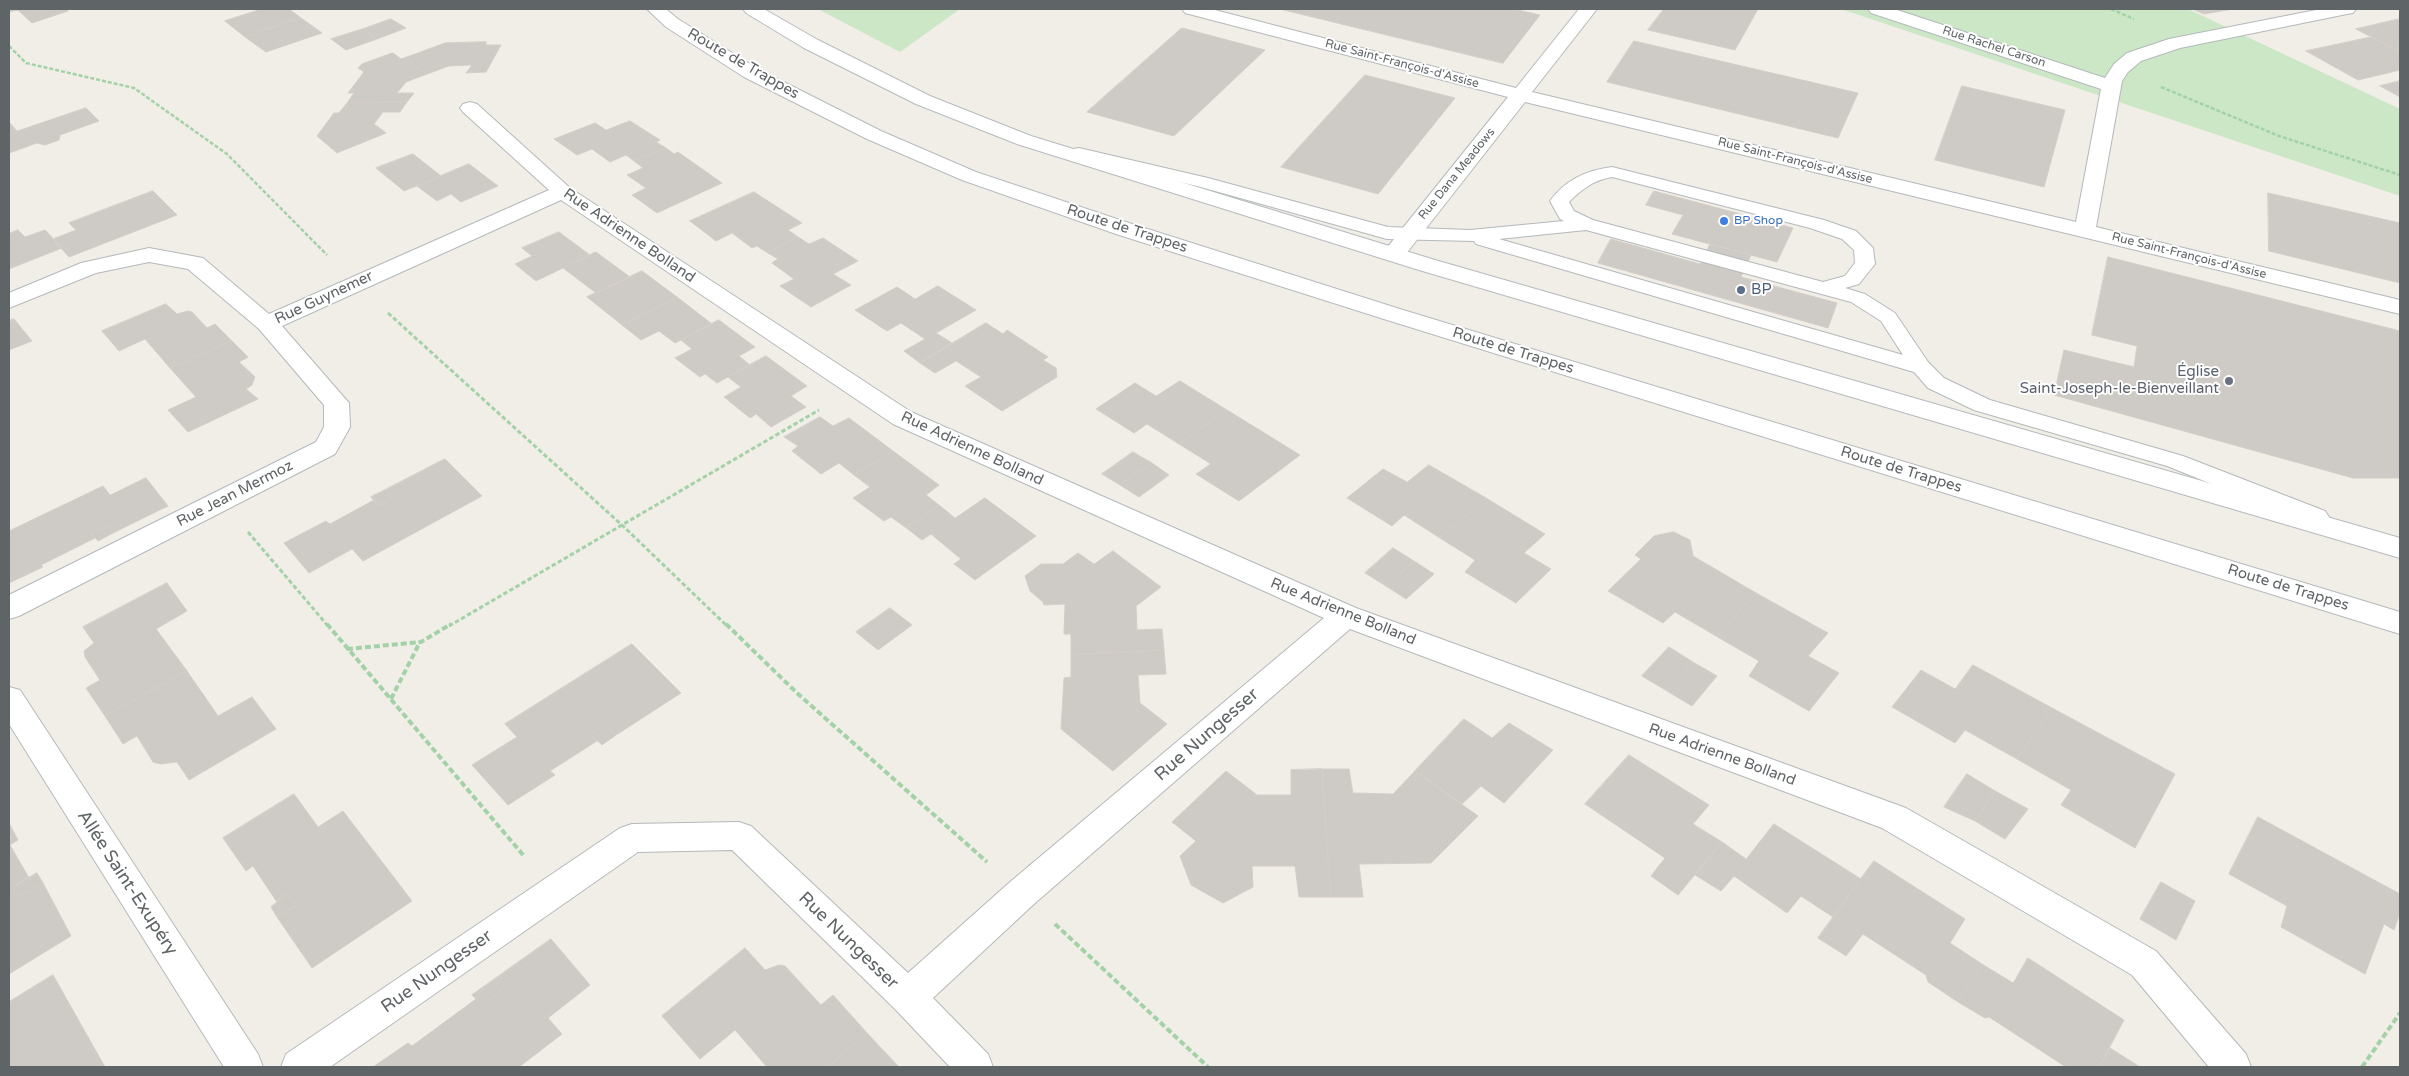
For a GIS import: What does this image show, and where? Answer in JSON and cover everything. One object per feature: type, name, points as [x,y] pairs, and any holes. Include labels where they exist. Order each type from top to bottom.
[{"type":"street","name":"Route de Trappes","points":[[656,9],[672,22],[751,73],[874,135],[969,176],[1124,229],[1395,315],[2400,623]]},
{"type":"street","points":[[752,9],[811,44],[923,100],[1024,140],[1394,254],[2393,546]]},
{"type":"street","name":"Rue Saint-François-d'Assise","points":[[1191,9],[1521,95],[2400,307]]},
{"type":"street","points":[[1521,95],[1588,9]]},
{"type":"street","name":"Rue Rachel Carson","points":[[1877,9],[2111,86]]},
{"type":"street","points":[[2085,230],[2112,81],[2121,68],[2134,57],[2176,43],[2347,9]]},
{"type":"street","name":"Rue Dana Meadows","points":[[1394,254],[1521,95]]},
{"type":"street","name":"Rue Adrienne Bolland","points":[[470,108],[563,192],[902,418],[1346,616],[1894,818],[2144,963],[2233,1067]]},
{"type":"street","name":"Rue Guynemer","points":[[9,301],[89,268],[150,255],[195,263],[267,324],[355,283],[563,192]]},
{"type":"street","name":"Rue Jean Mermoz","points":[[9,608],[326,448],[337,427],[336,404],[267,324]]},
{"type":"street","name":"Rue Nungesser","points":[[299,1067],[632,838],[739,836],[908,997],[1022,893],[1346,616]]},
{"type":"street","name":"Allée Saint-Exupéry","points":[[9,699],[245,1067]]},
{"type":"street","points":[[908,997],[975,1067]]},
{"type":"lane","points":[[1024,140],[1202,182],[1387,233],[1470,236],[1586,224]]},
{"type":"lane","points":[[1823,289],[1852,280],[1865,264],[1863,248],[1849,235],[1817,224],[1612,172],[1595,174],[1578,182],[1559,201],[1567,215],[1586,224],[1823,289],[1858,298],[1888,317],[1921,367],[1936,383],[1982,405],[2175,461],[2393,546]]},
{"type":"lane","points":[[1470,236],[1921,367]]},
{"type":"path","points":[[9,46],[26,62],[134,88],[227,154],[355,283],[623,526],[798,693],[1022,893],[1208,1067]]},
{"type":"path","points":[[2121,68],[2214,112],[2336,156],[2400,175]]},
{"type":"path","points":[[348,649],[421,642],[623,526],[856,387]]},
{"type":"path","points":[[221,501],[554,891]]},
{"type":"path","points":[[390,699],[421,642]]},
{"type":"path","points":[[2362,1067],[2400,1013]]},
{"type":"green space","points":[[818,9],[960,9],[900,52]]},
{"type":"green space","points":[[1841,9],[2188,9],[2400,109],[2400,196]]},
{"type":"building","points":[[9,9],[66,9],[68,11],[32,23],[18,10],[9,12]]},
{"type":"building","points":[[262,9],[289,9],[301,18],[245,37],[225,21]]},
{"type":"building","points":[[1280,9],[1513,9],[1540,15],[1503,63]]},
{"type":"building","points":[[1664,9],[1758,9],[1735,50],[1648,30]]},
{"type":"building","points":[[2193,9],[2233,9],[2204,14]]},
{"type":"building","points":[[301,18],[322,33],[266,52],[245,37]]},
{"type":"building","points":[[391,19],[406,28],[377,39],[363,29]]},
{"type":"building","points":[[2400,19],[2400,52],[2356,29]]},
{"type":"building","points":[[1182,28],[1265,50],[1174,136],[1087,112]]},
{"type":"building","points":[[363,29],[377,39],[346,50],[331,39]]},
{"type":"building","points":[[2372,37],[2400,52],[2400,70],[2358,80],[2306,51]]},
{"type":"building","points":[[1634,41],[1858,93],[1838,138],[1607,82]]},
{"type":"building","points":[[486,42],[486,45],[501,45],[486,72],[466,73],[472,65],[449,66],[427,74],[404,58],[445,43]]},
{"type":"building","points":[[393,53],[401,59],[404,58],[427,74],[406,82],[397,93],[414,93],[407,102],[347,103],[354,93],[348,93],[364,72],[358,68],[362,64]]},
{"type":"building","points":[[1365,75],[1455,98],[1378,194],[1281,167]]},
{"type":"building","points":[[2400,81],[2400,97],[2380,86]]},
{"type":"building","points":[[1962,86],[2065,110],[2044,187],[1935,160]]},
{"type":"building","points":[[407,102],[400,112],[383,112],[374,124],[386,133],[337,153],[317,136],[334,113],[339,113],[347,103]]},
{"type":"building","points":[[86,108],[99,121],[60,135],[59,140],[45,145],[37,143],[9,153],[9,122],[17,131]]},
{"type":"building","points":[[630,121],[660,140],[656,142],[666,148],[634,161],[626,155],[610,162],[592,149],[577,155],[554,139],[595,123],[606,130]]},
{"type":"building","points":[[666,148],[674,154],[678,152],[722,183],[657,213],[632,195],[646,188],[627,175],[643,168],[634,161]]},
{"type":"building","points":[[413,154],[441,176],[404,191],[376,168]]},
{"type":"building","points":[[469,164],[498,186],[461,202],[451,194],[437,201],[417,186]]},
{"type":"building","points":[[153,191],[177,215],[69,257],[53,239],[76,230],[69,223]]},
{"type":"building","name":"BP Shop","points":[[1654,191],[1793,228],[1777,262],[1672,234],[1683,215],[1646,205]]},
{"type":"building","points":[[754,192],[802,223],[788,230],[798,237],[768,253],[757,246],[752,248],[732,233],[716,241],[690,221]]},
{"type":"building","points":[[2268,193],[2400,223],[2400,283],[2269,251]]},
{"type":"building","points":[[18,230],[25,237],[45,230],[62,248],[9,269],[9,234]]},
{"type":"building","points":[[559,232],[590,255],[536,281],[515,264],[532,256],[522,248]]},
{"type":"building","points":[[798,237],[809,244],[823,238],[858,261],[833,274],[851,285],[811,307],[780,286],[794,279],[772,263],[778,259],[768,253]]},
{"type":"building","name":"BP","points":[[1611,239],[1700,264],[1710,244],[1751,255],[1741,277],[1837,303],[1828,328],[1598,263]]},
{"type":"building","points":[[596,252],[630,277],[596,293],[563,268]]},
{"type":"building","name":"Église Saint-Joseph-le-Bienveillant","points":[[2108,257],[2400,331],[2400,478],[2353,478],[2054,395],[2064,350],[2134,367],[2137,346],[2092,335]]},
{"type":"building","points":[[642,271],[677,297],[622,325],[587,297]]},
{"type":"building","points":[[938,286],[976,310],[936,333],[952,343],[920,363],[904,351],[925,339],[901,323],[887,331],[855,310],[897,287],[915,299]]},
{"type":"building","points":[[677,297],[712,324],[675,343],[659,331],[641,340],[622,325]]},
{"type":"building","points":[[166,304],[177,314],[188,311],[192,312],[207,328],[215,324],[232,341],[170,368],[145,339],[119,351],[102,331]]},
{"type":"building","points":[[14,319],[32,341],[9,350],[9,321]]},
{"type":"building","points":[[719,320],[755,347],[739,356],[750,365],[717,383],[705,374],[700,377],[675,358],[692,349],[681,340]]},
{"type":"building","points":[[986,323],[1003,334],[1007,330],[1048,357],[1043,360],[1056,368],[1057,377],[1002,411],[965,386],[981,377],[956,361],[935,373],[920,363]]},
{"type":"building","points":[[232,341],[248,357],[239,362],[255,377],[252,385],[246,389],[258,399],[188,432],[168,410],[196,397],[170,368]]},
{"type":"building","points":[[766,356],[807,386],[791,396],[806,407],[771,427],[756,414],[750,418],[724,397],[741,387],[728,377]]},
{"type":"building","points":[[1180,381],[1227,410],[1179,444],[1147,424],[1134,433],[1096,409],[1135,383],[1156,396]]},
{"type":"building","points":[[1227,410],[1300,455],[1239,501],[1196,474],[1211,464],[1179,444]]},
{"type":"building","points":[[820,417],[833,426],[849,418],[893,451],[854,475],[839,463],[821,474],[792,451],[798,446],[784,437]]},
{"type":"building","points":[[893,451],[939,485],[926,495],[939,505],[905,527],[891,517],[884,521],[853,498],[870,487],[854,475]]},
{"type":"building","points":[[1133,452],[1152,463],[1120,485],[1102,474]]},
{"type":"building","points":[[445,459],[482,496],[363,561],[352,549],[309,573],[284,543],[326,521],[330,524],[374,500],[378,506],[393,498],[385,490]]},
{"type":"building","points":[[1152,463],[1169,475],[1139,497],[1120,485]]},
{"type":"building","points":[[1429,465],[1486,498],[1440,538],[1404,515],[1392,526],[1347,498],[1383,469],[1407,482]]},
{"type":"building","points":[[146,478],[168,506],[117,531],[111,524],[91,533],[95,538],[41,565],[43,567],[9,583],[9,531],[103,486],[110,495]]},
{"type":"building","points":[[385,490],[393,498],[378,506],[371,497]]},
{"type":"building","points":[[985,498],[1036,536],[975,580],[954,564],[961,559],[931,534],[922,540],[905,527],[939,505],[955,518]]},
{"type":"building","points":[[1486,498],[1545,534],[1524,553],[1551,569],[1516,603],[1465,572],[1475,560],[1440,538]]},
{"type":"building","points":[[111,524],[117,531],[98,541],[91,533]]},
{"type":"building","points":[[1674,532],[1690,540],[1693,556],[1756,593],[1716,636],[1675,612],[1663,623],[1608,591],[1641,559],[1635,555],[1654,536]]},
{"type":"building","points":[[1393,548],[1414,561],[1386,586],[1365,573]]},
{"type":"building","points":[[1113,551],[1161,587],[1136,606],[1137,630],[1162,629],[1164,650],[1071,655],[1071,634],[1064,634],[1065,604],[1044,605],[1030,591],[1025,576],[1041,564],[1063,564],[1078,553],[1094,564]]},
{"type":"building","points":[[1414,561],[1434,574],[1406,599],[1386,586]]},
{"type":"building","points":[[167,583],[187,611],[156,629],[187,671],[105,716],[86,688],[100,680],[85,657],[84,651],[94,643],[83,627]]},
{"type":"building","points":[[1756,593],[1828,633],[1808,656],[1839,673],[1809,711],[1749,676],[1759,661],[1716,636]]},
{"type":"building","points":[[890,608],[912,625],[878,650],[856,632]]},
{"type":"building","points":[[632,644],[681,693],[616,735],[605,724],[591,735],[597,741],[550,771],[555,775],[508,805],[472,765],[517,737],[505,724]]},
{"type":"building","points":[[1669,647],[1693,662],[1667,691],[1642,676]]},
{"type":"building","points":[[1164,650],[1166,674],[1138,675],[1140,703],[1167,724],[1113,771],[1061,729],[1064,678],[1071,677],[1071,655]]},
{"type":"building","points":[[1693,662],[1717,676],[1692,706],[1667,691]]},
{"type":"building","points":[[1973,665],[2052,708],[2017,759],[1965,730],[1955,743],[1892,707],[1921,670],[1955,689]]},
{"type":"building","points":[[187,671],[218,716],[252,697],[276,729],[189,780],[177,762],[161,764],[153,762],[137,736],[123,744],[105,716]]},
{"type":"building","points":[[2052,708],[2175,774],[2135,848],[2061,805],[2071,790],[2017,759]]},
{"type":"building","points":[[1464,719],[1492,738],[1509,723],[1553,750],[1504,803],[1481,786],[1462,804],[1415,771]]},
{"type":"building","points":[[605,724],[616,735],[602,745],[591,735]]},
{"type":"building","points":[[1629,755],[1709,805],[1693,824],[1722,842],[1678,895],[1651,876],[1665,858],[1585,804]]},
{"type":"building","points":[[1322,769],[1331,897],[1299,897],[1295,866],[1252,866],[1253,887],[1223,903],[1191,885],[1180,856],[1196,841],[1172,822],[1226,771],[1257,795],[1291,795],[1291,770]]},
{"type":"building","points":[[1322,769],[1349,769],[1353,793],[1393,794],[1415,771],[1478,816],[1431,863],[1359,864],[1363,897],[1331,897]]},
{"type":"building","points":[[1967,774],[1995,791],[1975,821],[1944,807]]},
{"type":"building","points":[[1995,791],[2028,809],[2005,839],[1975,821]]},
{"type":"building","points":[[294,794],[318,827],[343,811],[412,901],[312,968],[277,917],[297,905],[288,894],[277,902],[253,866],[246,871],[223,838]]},
{"type":"building","points":[[2258,817],[2400,894],[2400,912],[2394,930],[2384,924],[2365,974],[2281,927],[2287,906],[2229,874]]},
{"type":"building","points":[[9,823],[18,840],[10,845],[29,878],[13,887],[19,897],[43,883],[71,936],[9,974]]},
{"type":"building","points":[[1774,824],[1861,879],[1833,917],[1801,896],[1787,913],[1734,876],[1721,891],[1695,875],[1722,842],[1746,859]]},
{"type":"building","points":[[1874,861],[1965,919],[1950,943],[1982,964],[1958,1002],[1928,982],[1926,975],[1863,934],[1846,956],[1818,938]]},
{"type":"building","points":[[37,873],[43,883],[19,897],[13,887]]},
{"type":"building","points":[[2161,882],[2195,901],[2176,940],[2140,919]]},
{"type":"building","points":[[288,894],[297,905],[277,917],[271,907]]},
{"type":"building","points":[[551,939],[590,985],[548,1018],[562,1034],[519,1067],[373,1067],[408,1043],[412,1046],[476,999],[482,1005],[501,991],[492,981]]},
{"type":"building","points":[[745,948],[765,970],[779,965],[785,966],[821,1005],[833,995],[867,1033],[828,1067],[767,1067],[735,1030],[700,1059],[662,1016]]},
{"type":"building","points":[[2028,958],[2124,1020],[2099,1067],[2066,1067],[1989,1017],[1985,1018],[1958,1002],[1982,964],[2013,983]]},
{"type":"building","points":[[53,975],[105,1067],[9,1067],[9,1002]]},
{"type":"building","points":[[492,981],[501,991],[482,1005],[472,995]]},
{"type":"building","points":[[867,1033],[899,1067],[828,1067]]},
{"type":"building","points":[[2110,1048],[2140,1067],[2099,1067]]},
{"type":"place","name":"BP Shop","points":[[1724,221]]},
{"type":"place","name":"BP","points":[[1741,290]]},
{"type":"place","name":"Église Saint-Joseph-le-Bienveillant","points":[[2229,381]]}]
